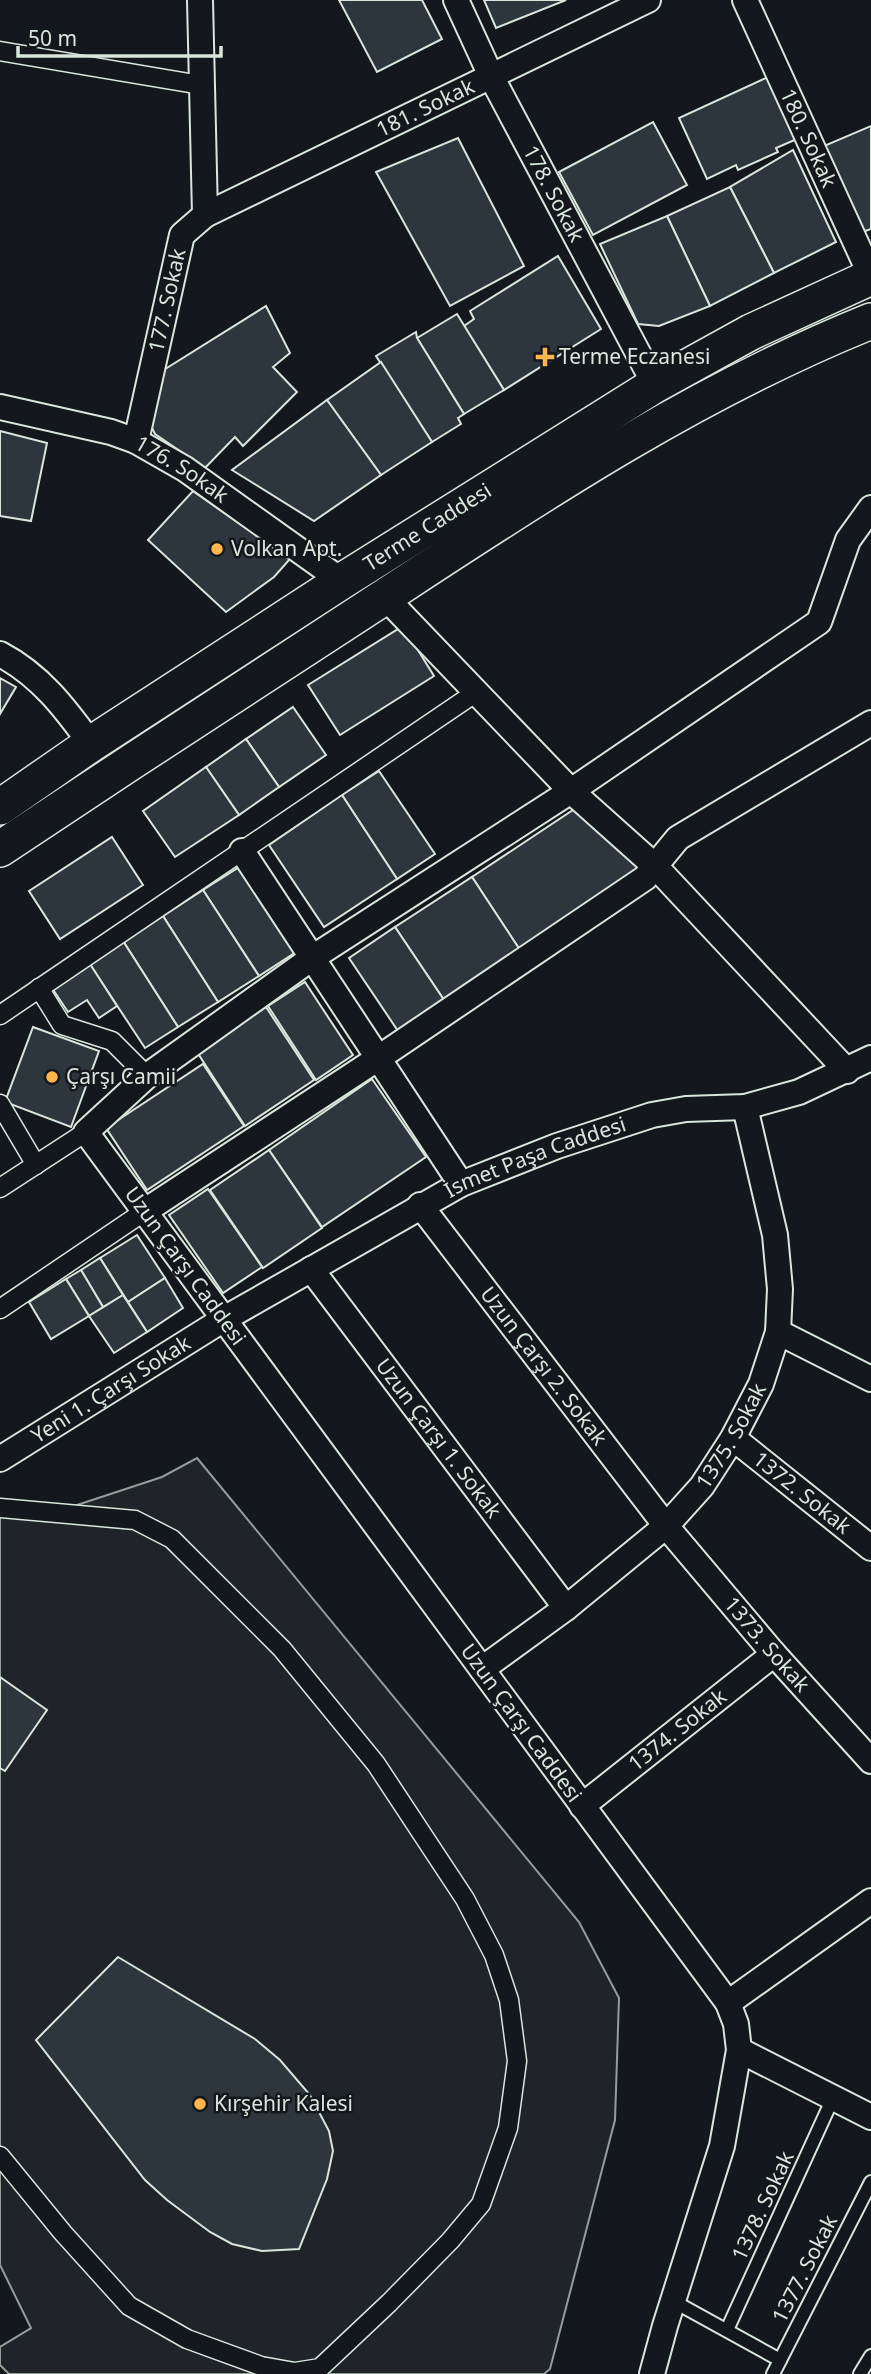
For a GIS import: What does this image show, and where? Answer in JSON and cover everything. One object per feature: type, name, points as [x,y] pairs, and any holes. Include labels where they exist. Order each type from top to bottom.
[{"type":"main road","name":"Terme Caddesi","points":[[0,807],[91,744],[342,581],[655,385],[751,332],[871,276]]},
{"type":"main road","name":"Terme Caddesi","points":[[0,849],[545,492],[671,418],[774,362],[871,321]]},
{"type":"street","points":[[200,0],[205,215]]},
{"type":"street","name":"178. Sokak","points":[[456,0],[491,76],[655,385]]},
{"type":"street","name":"181. Sokak","points":[[205,215],[648,0]]},
{"type":"street","name":"180. Sokak","points":[[744,0],[871,276]]},
{"type":"street","points":[[0,51],[201,85]]},
{"type":"street","name":"177. Sokak","points":[[136,441],[182,235],[205,215]]},
{"type":"street","name":"176. Sokak","points":[[0,407],[111,432],[136,441],[185,468],[342,581]]},
{"type":"street","points":[[0,1188],[86,1132],[147,1076],[312,958],[571,791],[820,622],[848,541],[871,508]]},
{"type":"street","points":[[384,597],[571,791],[656,867],[847,1072]]},
{"type":"street","points":[[0,654],[40,681],[67,711],[91,744]]},
{"type":"street","points":[[0,1015],[475,693]]},
{"type":"street","points":[[0,1309],[645,878],[678,838],[871,723]]},
{"type":"street","points":[[242,850],[461,1184]]},
{"type":"street","points":[[39,988],[62,1026],[112,1041],[147,1076]]},
{"type":"street","name":"İsmet Paşa Caddesi","points":[[224,1319],[461,1184],[557,1146],[652,1115],[686,1109],[745,1107],[799,1092],[847,1072],[871,1058]]},
{"type":"street","points":[[0,1104],[36,1165]]},
{"type":"street","name":"1375. Sokak","points":[[482,1669],[566,1608],[666,1526],[702,1486],[733,1438],[761,1384],[778,1332],[780,1289],[775,1235],[745,1107]]},
{"type":"street","name":"Uzun Çarşı Caddesi","points":[[86,1132],[728,2003],[737,2024],[738,2050],[722,2146],[652,2374]]},
{"type":"street","name":"Uzun Çarşı 2. Sokak","points":[[421,1205],[666,1526]]},
{"type":"street","name":"Uzun Çarşı 1. Sokak","points":[[311,1269],[566,1608]]},
{"type":"street","name":"Yeni 1. Çarşı Sokak","points":[[0,1459],[224,1319]]},
{"type":"street","points":[[778,1332],[871,1378]]},
{"type":"street","name":"1372. Sokak","points":[[733,1438],[871,1548]]},
{"type":"street","points":[[0,1508],[135,1520],[172,1539],[282,1649],[376,1764],[465,1899],[494,1955],[509,2000],[517,2061],[508,2128],[481,2204],[406,2286],[320,2368],[295,2372],[261,2366],[187,2339],[129,2306],[0,2156]]},
{"type":"street","name":"1373. Sokak","points":[[666,1526],[774,1654],[871,1762]]},
{"type":"street","name":"1374. Sokak","points":[[582,1806],[774,1654]]},
{"type":"street","points":[[728,2003],[871,1901]]},
{"type":"street","points":[[738,2050],[871,2117]]},
{"type":"lane","name":"1378. Sokak","points":[[727,2330],[833,2098]]},
{"type":"lane","name":"1377. Sokak","points":[[773,2374],[871,2182]]},
{"type":"lane","points":[[673,2301],[780,2360]]},
{"type":"lane","points":[[860,2374],[871,2356]]},
{"type":"shaded area","points":[[197,1458],[579,1922],[619,1998],[615,2120],[550,2369],[544,2374],[9,2374],[0,2365],[0,2347],[31,2328],[0,2265],[0,1514],[71,1507],[162,1477]]},
{"type":"building","points":[[339,0],[422,0],[442,39],[377,72]]},
{"type":"building","points":[[484,0],[566,0],[496,28]]},
{"type":"building","points":[[768,77],[797,139],[776,148],[778,152],[738,170],[736,165],[707,179],[679,118]]},
{"type":"building","points":[[653,122],[687,185],[593,235],[559,172]]},
{"type":"building","points":[[871,126],[871,229],[857,234],[817,149]]},
{"type":"building","points":[[458,138],[524,266],[450,306],[376,172]]},
{"type":"building","points":[[793,150],[836,242],[774,273],[730,187]]},
{"type":"building","points":[[730,187],[774,273],[710,306],[667,216]]},
{"type":"building","points":[[667,216],[710,306],[659,326],[638,324],[600,244]]},
{"type":"building","points":[[558,256],[601,329],[504,390],[464,326],[474,319],[470,311]]},
{"type":"building","points":[[266,306],[290,353],[273,367],[297,392],[243,446],[235,437],[205,468],[155,434],[148,420],[154,376]]},
{"type":"building","points":[[457,314],[504,390],[464,414],[417,338]]},
{"type":"building","points":[[416,332],[417,338],[464,414],[458,418],[461,424],[432,442],[376,356]]},
{"type":"building","points":[[381,362],[432,442],[381,475],[327,400]]},
{"type":"building","points":[[327,400],[381,475],[314,521],[232,470]]},
{"type":"building","points":[[0,431],[47,443],[31,521],[0,516]]},
{"type":"building","name":"Volkan Apt.","points":[[193,491],[290,559],[274,577],[226,612],[148,540]]},
{"type":"building","points":[[403,626],[434,676],[340,735],[308,685]]},
{"type":"building","points":[[0,678],[16,687],[0,714]]},
{"type":"building","points":[[293,707],[326,755],[279,787],[246,739]]},
{"type":"building","points":[[246,739],[279,787],[239,815],[206,767]]},
{"type":"building","points":[[206,767],[239,815],[175,857],[143,811]]},
{"type":"building","points":[[379,771],[435,854],[397,879],[342,795]]},
{"type":"building","points":[[342,795],[397,879],[324,927],[269,845]]},
{"type":"building","points":[[579,806],[642,865],[520,950],[472,877]]},
{"type":"building","points":[[112,837],[143,885],[60,939],[29,891]]},
{"type":"building","points":[[241,866],[296,952],[259,976],[203,890]]},
{"type":"building","points":[[472,877],[520,950],[444,1000],[395,927]]},
{"type":"building","points":[[203,890],[259,976],[218,1002],[163,916]]},
{"type":"building","points":[[163,916],[218,1002],[178,1027],[123,941]]},
{"type":"building","points":[[395,927],[444,1000],[398,1031],[349,958]]},
{"type":"building","points":[[123,941],[178,1027],[145,1048],[89,963]]},
{"type":"building","points":[[90,964],[117,1006],[99,1018],[87,1000],[68,1012],[52,988]]},
{"type":"building","points":[[305,982],[353,1055],[316,1080],[268,1006]]},
{"type":"building","points":[[266,1007],[314,1080],[245,1126],[197,1052]]},
{"type":"building","name":"Çarşı Camii","points":[[33,1027],[99,1051],[71,1127],[5,1102]]},
{"type":"building","points":[[203,1064],[244,1126],[147,1190],[106,1128]]},
{"type":"building","points":[[372,1079],[426,1157],[322,1227],[269,1150]]},
{"type":"building","points":[[269,1150],[322,1228],[263,1268],[210,1190]]},
{"type":"building","points":[[208,1189],[262,1267],[223,1293],[169,1215]]},
{"type":"building","points":[[137,1235],[165,1278],[128,1302],[100,1258]]},
{"type":"building","points":[[100,1258],[123,1295],[103,1307],[81,1270]]},
{"type":"building","points":[[81,1270],[103,1307],[89,1316],[66,1279]]},
{"type":"building","points":[[165,1278],[183,1308],[147,1332],[128,1302]]},
{"type":"building","points":[[66,1279],[89,1316],[51,1339],[29,1302]]},
{"type":"building","points":[[123,1295],[147,1332],[114,1353],[89,1316]]},
{"type":"building","points":[[0,1677],[47,1710],[5,1771],[0,1768]]},
{"type":"building","name":"Kırşehir Kalesi","points":[[118,1957],[255,2039],[280,2060],[310,2095],[329,2131],[333,2151],[327,2179],[299,2249],[262,2251],[232,2244],[210,2232],[167,2200],[145,2180],[36,2040]]},
{"type":"place","name":"Terme Eczanesi","points":[[545,357]]},
{"type":"place","name":"Volkan Apt.","points":[[217,549]]},
{"type":"place","name":"Çarşı Camii","points":[[52,1077]]},
{"type":"place","name":"Kırşehir Kalesi","points":[[200,2104]]}]
